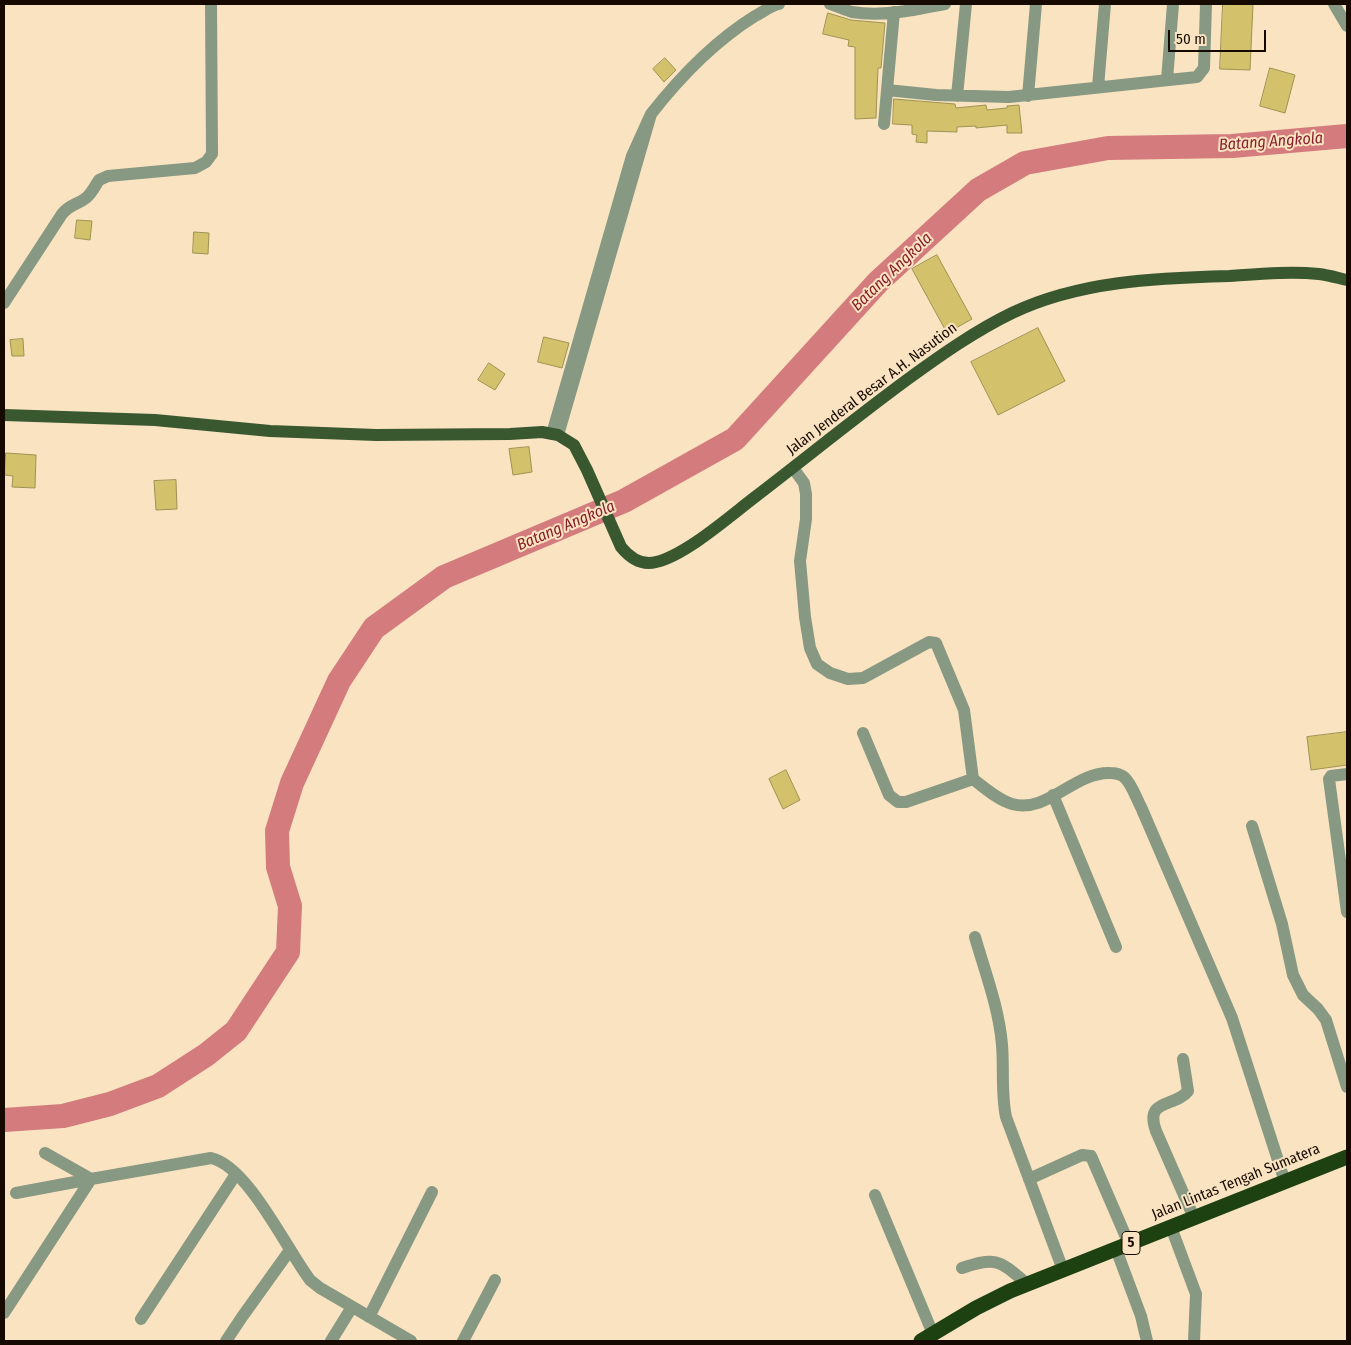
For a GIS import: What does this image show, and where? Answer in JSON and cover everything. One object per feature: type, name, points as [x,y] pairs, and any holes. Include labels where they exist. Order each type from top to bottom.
[{"type":"highway","name":"Jalan Lintas Tengah Sumatera","points":[[927,1338],[976,1308],[1026,1284],[1347,1157]]},
{"type":"main road","name":"Jalan Jenderal Besar A.H. Nasution","points":[[555,435],[574,445],[621,547],[630,557],[640,562],[654,563],[671,557],[712,530],[874,405],[956,345],[1013,313],[1056,297],[1100,285],[1185,277],[1276,274],[1319,274],[1347,280]]},
{"type":"main road","points":[[4,415],[155,420],[270,431],[366,434],[510,434],[542,432],[555,435]]},
{"type":"street","points":[[4,303],[68,206],[86,198],[99,180],[108,176],[195,168],[206,162],[212,154],[211,4]]},
{"type":"street","points":[[555,435],[651,114],[667,94],[721,41],[773,5],[779,4]]},
{"type":"street","points":[[830,4],[851,12],[879,14],[918,6],[945,4]]},
{"type":"street","points":[[957,96],[966,4]]},
{"type":"street","points":[[1028,96],[1036,4]]},
{"type":"street","points":[[1098,87],[1104,4]]},
{"type":"street","points":[[1167,80],[1173,4]]},
{"type":"street","points":[[887,90],[1009,98],[1197,77],[1204,68],[1206,4]]},
{"type":"street","points":[[1334,4],[1347,26]]},
{"type":"street","points":[[884,124],[894,12]]},
{"type":"street","points":[[793,468],[804,483],[806,494],[806,518],[800,561],[810,648],[817,664],[830,673],[848,679],[863,678],[929,642],[936,644],[964,710],[973,779],[998,798],[1013,804],[1037,803],[1079,781],[1098,774],[1120,774],[1129,783],[1229,1010],[1285,1182]]},
{"type":"street","points":[[863,733],[889,795],[898,802],[906,802],[973,779]]},
{"type":"street","points":[[1347,774],[1331,776],[1329,779],[1347,912]]},
{"type":"street","points":[[1053,795],[1116,947]]},
{"type":"street","points":[[1252,826],[1282,924],[1293,975],[1303,995],[1318,1009],[1326,1020],[1347,1087]]},
{"type":"street","points":[[975,937],[1000,1027],[1003,1103],[1006,1117],[1063,1270]]},
{"type":"street","points":[[1183,1059],[1188,1091],[1183,1096],[1156,1110],[1153,1118],[1156,1131],[1194,1218]]},
{"type":"street","points":[[45,1153],[91,1179]]},
{"type":"street","points":[[1029,1180],[1082,1155],[1091,1156],[1123,1246],[1147,1341]]},
{"type":"street","points":[[16,1193],[208,1158],[220,1160],[249,1188],[310,1280],[320,1288],[412,1341]]},
{"type":"street","points":[[140,1319],[236,1174]]},
{"type":"street","points":[[4,1313],[91,1179]]},
{"type":"street","points":[[369,1317],[432,1192]]},
{"type":"street","points":[[875,1195],[927,1338]]},
{"type":"street","points":[[1171,1227],[1196,1294],[1194,1341]]},
{"type":"street","points":[[226,1341],[290,1250]]},
{"type":"street","points":[[962,1268],[984,1261],[999,1262],[1026,1284]]},
{"type":"street","points":[[463,1341],[495,1280]]},
{"type":"street","points":[[331,1341],[352,1307]]},
{"type":"building","points":[[1223,4],[1253,4],[1250,70],[1220,69]]},
{"type":"building","points":[[828,13],[851,20],[885,23],[881,68],[878,68],[876,118],[855,119],[855,47],[848,46],[849,40],[823,34]]},
{"type":"building","points":[[665,58],[676,70],[664,82],[653,69]]},
{"type":"building","points":[[1270,68],[1295,75],[1285,113],[1260,106]]},
{"type":"building","points":[[894,99],[955,104],[956,108],[986,105],[987,110],[1019,105],[1022,133],[1007,133],[1007,125],[976,128],[976,126],[957,127],[957,132],[927,131],[927,143],[916,142],[917,135],[912,134],[912,125],[893,124]]},
{"type":"building","points":[[77,220],[92,221],[90,240],[75,238]]},
{"type":"building","points":[[194,232],[209,233],[208,254],[193,253]]},
{"type":"building","points":[[937,255],[972,319],[947,333],[912,269]]},
{"type":"building","points":[[1038,328],[1065,381],[998,415],[971,362]]},
{"type":"building","points":[[544,337],[569,343],[562,368],[538,362]]},
{"type":"building","points":[[23,339],[24,356],[12,356],[10,340]]},
{"type":"building","points":[[489,363],[505,374],[495,390],[478,380]]},
{"type":"building","points":[[529,447],[532,472],[513,475],[509,449]]},
{"type":"building","points":[[6,453],[36,455],[35,488],[12,487],[13,476],[5,475]]},
{"type":"building","points":[[176,480],[177,509],[156,510],[154,481]]},
{"type":"building","points":[[1347,732],[1347,765],[1311,770],[1307,737]]},
{"type":"building","points":[[786,770],[800,800],[783,809],[769,779]]},
{"type":"waterway","name":"Batang Angkola","points":[[4,1120],[63,1116],[110,1104],[158,1086],[206,1055],[236,1031],[288,952],[290,906],[278,867],[277,831],[292,783],[339,681],[374,628],[444,577],[624,501],[735,439],[878,282],[978,190],[1025,163],[1108,148],[1232,146],[1347,136]]}]
